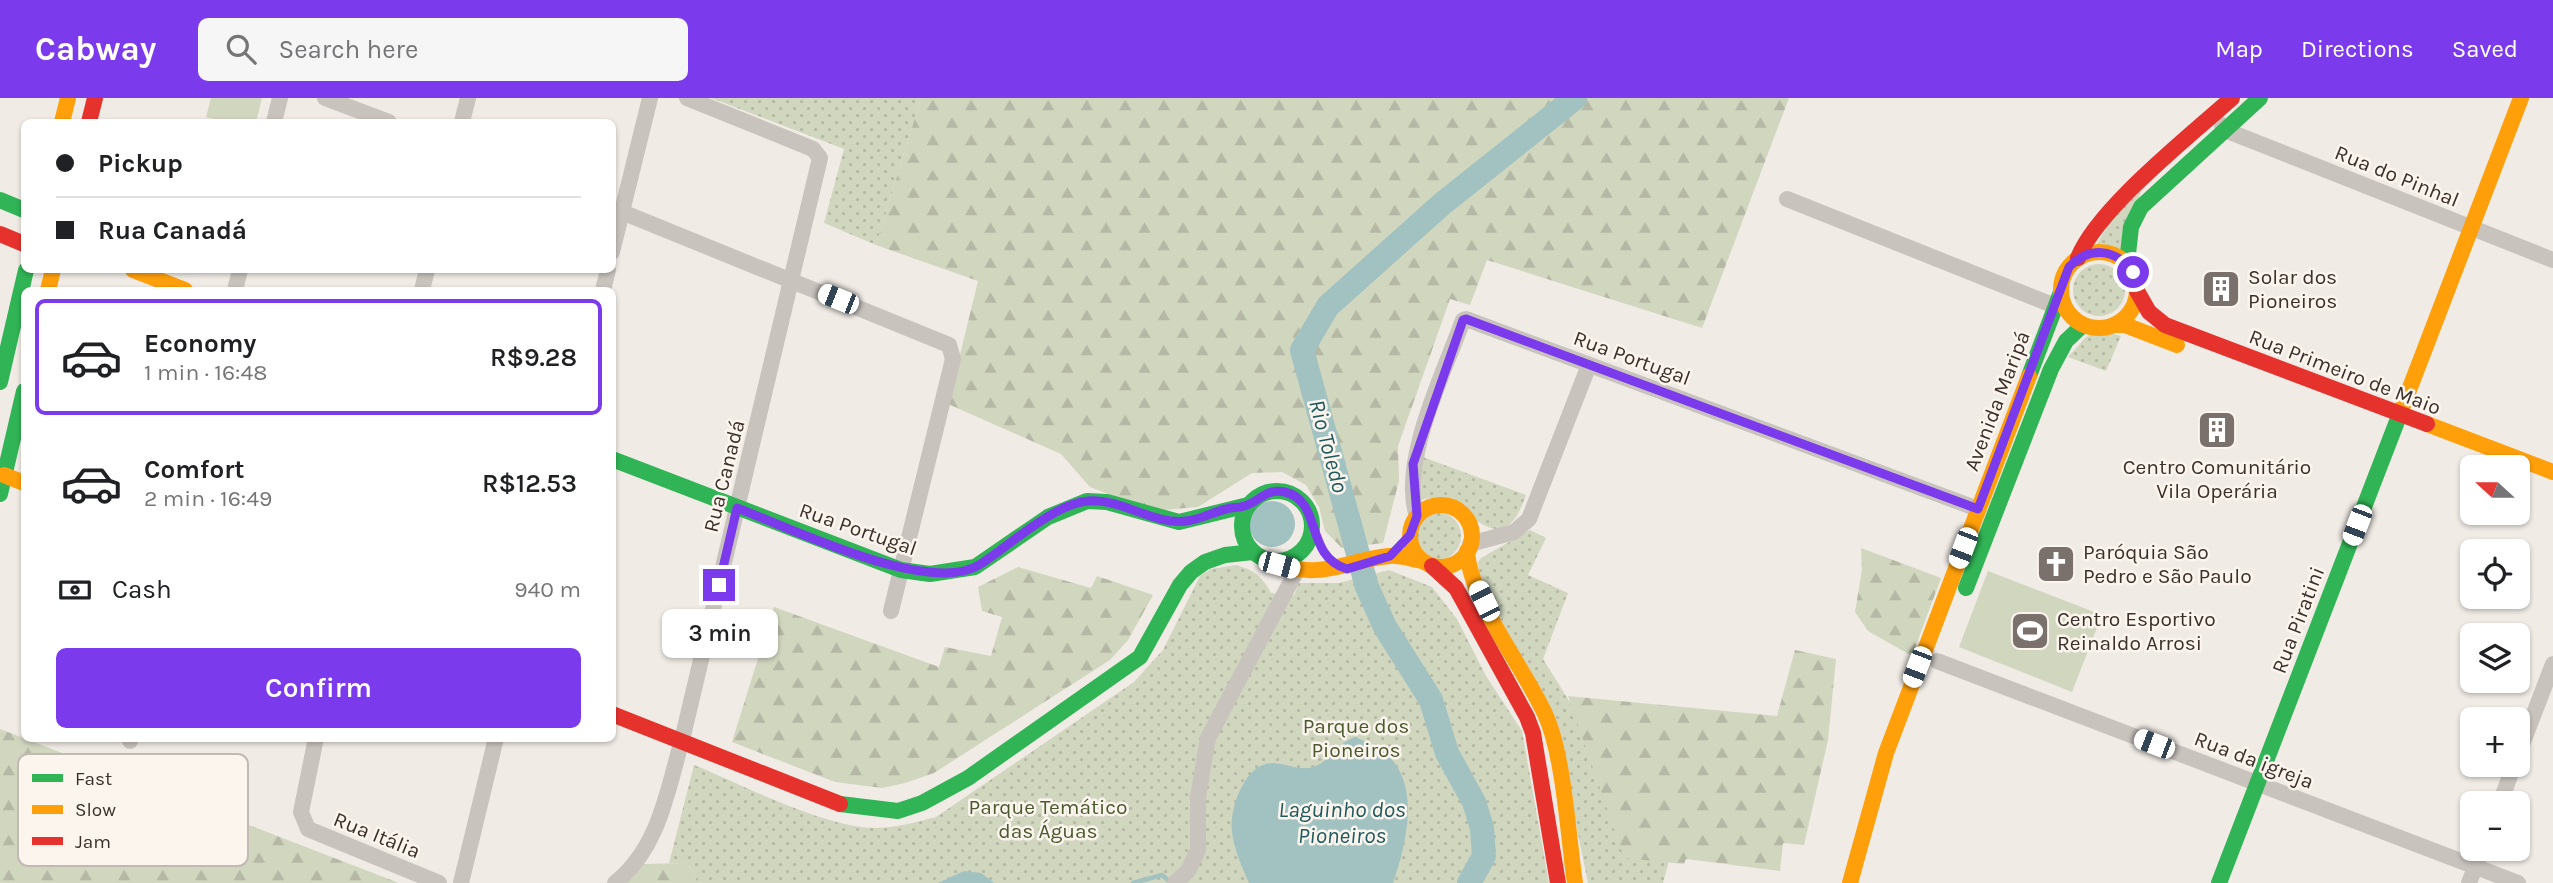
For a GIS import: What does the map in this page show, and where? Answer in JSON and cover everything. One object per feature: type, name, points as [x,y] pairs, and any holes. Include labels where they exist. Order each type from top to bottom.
[{"type":"street","points":[[90,119],[94,98]]},
{"type":"street","points":[[275,119],[280,98]]},
{"type":"street","points":[[325,98],[381,119]]},
{"type":"street","points":[[464,119],[468,98]]},
{"type":"street","points":[[650,98],[617,210],[949,345],[953,359],[891,611]]},
{"type":"street","name":"Rua Canadá","points":[[615,883],[642,856],[656,828],[682,740],[793,281],[820,158],[813,149],[687,98]]},
{"type":"street","points":[[2058,299],[2063,279],[2078,258],[2084,242],[2106,214],[2232,98]]},
{"type":"street","points":[[2127,264],[2132,227],[2141,207],[2260,98]]},
{"type":"street","name":"Rua Piratini","points":[[2219,883],[2521,98]]},
{"type":"street","points":[[65,111],[79,114],[80,119]]},
{"type":"street","points":[[2214,115],[2225,130]]},
{"type":"street","name":"Rua do Pinhal","points":[[2225,130],[2553,260]]},
{"type":"street","points":[[1787,199],[2058,299],[2083,325],[2093,328],[2114,325],[2133,308],[2137,291],[2133,272],[2127,264],[2104,252],[2078,258]]},
{"type":"street","points":[[0,201],[21,209]]},
{"type":"street","points":[[0,234],[21,243]]},
{"type":"street","points":[[142,273],[177,287]]},
{"type":"street","name":"Rua Primeiro de Maio","points":[[2137,291],[2149,312],[2165,325],[2397,421],[2471,455]]},
{"type":"street","points":[[0,382],[21,292]]},
{"type":"street","name":"Avenida Maripá","points":[[1850,883],[1886,753],[2058,299]]},
{"type":"street","name":"Rua Portugal","points":[[1417,516],[1413,464],[1463,320],[1466,319],[1978,509]]},
{"type":"street","name":"Avenida Maripá","points":[[1871,870],[1908,736],[1937,660],[2051,369],[2066,341],[2083,325]]},
{"type":"street","name":"Rua Primeiro de Maio","points":[[2114,325],[2130,326],[2397,421],[2553,472]]},
{"type":"street","points":[[616,715],[834,803],[870,810],[898,811],[922,803],[968,778],[1140,657],[1156,635],[1178,585],[1194,567],[1227,553],[1254,552],[1297,570],[1349,568],[1390,556],[1452,565],[1469,548],[1514,532],[1528,519],[1589,365]]},
{"type":"street","points":[[0,494],[21,404]]},
{"type":"street","name":"Rua Portugal","points":[[616,461],[901,570],[930,574],[975,567],[1048,517],[1087,500],[1128,508],[1163,520],[1188,521],[1248,505]]},
{"type":"street","points":[[4,475],[21,482]]},
{"type":"street","points":[[2530,480],[2553,489]]},
{"type":"street","points":[[1254,552],[1243,534],[1244,514],[1248,505],[1266,492],[1288,492],[1306,505],[1312,527],[1326,557],[1349,568]]},
{"type":"street","points":[[1390,556],[1410,535],[1417,516],[1434,506],[1453,508],[1467,521],[1468,566],[1546,716],[1555,745],[1574,883]]},
{"type":"street","points":[[1274,562],[1298,553],[1310,537],[1312,527]]},
{"type":"street","points":[[1410,535],[1411,545],[1456,588],[1527,717],[1533,733],[1558,883]]},
{"type":"street","points":[[1273,610],[1274,562]]},
{"type":"street","points":[[1177,881],[1188,871],[1198,850],[1199,797],[1208,738],[1273,610],[1297,570]]},
{"type":"street","name":"Rua da igreja","points":[[1937,660],[2518,883]]},
{"type":"street","points":[[2530,724],[2553,664]]},
{"type":"street","name":"Rua Itália","points":[[315,742],[301,812],[308,829],[439,883]]},
{"type":"street","points":[[461,883],[495,742]]},
{"type":"street","points":[[2469,883],[2478,861]]},
{"type":"green space","points":[[211,98],[262,98],[257,119],[206,117]]},
{"type":"green space","points":[[711,98],[921,98],[876,245],[824,223],[844,149]]},
{"type":"green space","points":[[921,98],[1789,98],[1702,328],[1487,260],[1470,305],[1450,299],[1398,446],[1399,481],[1383,543],[1342,548],[1325,531],[1319,507],[1306,485],[1282,472],[1252,473],[1198,507],[1163,510],[1132,503],[1090,487],[1061,454],[948,404],[978,281],[876,245]]},
{"type":"green space","points":[[2141,191],[2122,252],[2096,246],[2112,218]]},
{"type":"green space","points":[[2099,264],[2109,266],[2117,272],[2123,280],[2123,300],[2117,308],[2109,314],[2099,316],[2089,314],[2081,308],[2075,300],[2073,290],[2075,280],[2081,272],[2089,266]]},
{"type":"green space","points":[[2103,331],[2121,336],[2106,371],[2068,357],[2086,337]]},
{"type":"green space","points":[[1420,456],[1526,495],[1515,518],[1503,528],[1491,528],[1450,503],[1434,498],[1418,501]]},
{"type":"green space","points":[[1437,512],[1454,519],[1461,536],[1454,553],[1437,560],[1420,553],[1413,536],[1420,519]]},
{"type":"green space","points":[[1530,530],[1546,538],[1528,575],[1568,593],[1543,659],[1669,861],[1663,883],[1588,883],[1556,726],[1479,577],[1478,562],[1481,558]]},
{"type":"green space","points":[[1861,548],[1941,578],[1912,656],[1868,631],[1855,612],[1862,570]]},
{"type":"green space","name":"Parque dos Pioneiros","points":[[1236,565],[1257,574],[1271,593],[1294,595],[1299,583],[1339,583],[1389,570],[1432,587],[1457,619],[1486,676],[1522,731],[1549,883],[701,883],[686,863],[669,863],[694,765],[810,814],[857,826],[878,828],[936,817],[1134,682],[1163,650],[1200,576],[1211,569]]},
{"type":"green space","points":[[1018,567],[1091,588],[1097,576],[1153,595],[1128,640],[1110,660],[934,773],[882,788],[835,782],[732,742],[774,607],[939,667],[945,647],[991,656],[1002,617],[982,611],[978,587]]},
{"type":"green space","name":"Centro Esportivo Reinaldo Arrosi","points":[[1988,571],[2102,615],[2072,692],[1959,647]]},
{"type":"green space","points":[[1795,650],[1836,659],[1828,740],[1804,845],[1783,843],[1780,871],[1686,859],[1684,864],[1624,858],[1568,696],[1777,716]]},
{"type":"green space","points":[[0,729],[21,737],[21,742],[34,742],[65,754],[18,754],[18,866],[248,866],[248,825],[399,883],[0,883]]},
{"type":"green space","points":[[686,863],[701,883],[624,883],[643,864]]},
{"type":"water","points":[[1272,501],[1288,508],[1295,524],[1288,540],[1272,547],[1256,540],[1249,524],[1256,508]]},
{"type":"water","name":"Laguinho dos Pioneiros","points":[[1356,737],[1385,753],[1404,781],[1408,815],[1393,883],[1249,883],[1236,851],[1232,832],[1235,803],[1244,782],[1258,767],[1266,764],[1313,767],[1349,739]]},
{"type":"water","points":[[964,871],[981,873],[994,883],[938,883]]},
{"type":"waterway","name":"Rio Toledo","points":[[1469,883],[1484,856],[1482,828],[1474,802],[1447,753],[1431,700],[1385,627],[1367,587],[1302,350],[1328,306],[1442,204],[1575,98]]},
{"type":"waterway","points":[[1133,883],[1162,875],[1170,882]]},
{"type":"traffic: fast","points":[[2127,263],[2131,227],[2141,207],[2260,98]]},
{"type":"traffic: fast","points":[[0,200],[21,209]]},
{"type":"traffic: fast","points":[[22,287],[25,273]]},
{"type":"traffic: fast","points":[[0,382],[21,292]]},
{"type":"traffic: fast","points":[[2029,376],[2061,292]]},
{"type":"traffic: fast","points":[[1966,588],[2051,369],[2066,341],[2083,325]]},
{"type":"traffic: fast","points":[[0,494],[21,404]]},
{"type":"traffic: fast","points":[[2219,883],[2401,411]]},
{"type":"traffic: fast","points":[[616,461],[901,570],[930,574],[975,567],[1048,517],[1087,501],[1107,502],[1179,522],[1248,505]]},
{"type":"traffic: fast","points":[[1277,491],[1302,501],[1312,526],[1302,551],[1277,561],[1252,551],[1242,526],[1252,501],[1277,491]]},
{"type":"traffic: fast","points":[[840,804],[898,811],[922,803],[968,778],[1140,657],[1180,585],[1191,572],[1205,562],[1225,555],[1253,552]]},
{"type":"traffic: slow","points":[[63,119],[68,98]]},
{"type":"traffic: slow","points":[[2401,411],[2521,98]]},
{"type":"traffic: slow","points":[[2099,252],[2114,255],[2126,263],[2134,275],[2137,290],[2134,305],[2126,317],[2114,325],[2099,328],[2084,325],[2072,317],[2064,305],[2061,290],[2064,275],[2072,263],[2084,255],[2099,252]]},
{"type":"traffic: slow","points":[[49,287],[52,273]]},
{"type":"traffic: slow","points":[[141,273],[177,287]]},
{"type":"traffic: slow","points":[[2114,325],[2125,325],[2177,345]]},
{"type":"traffic: slow","points":[[1850,883],[1886,753],[2029,376]]},
{"type":"traffic: slow","points":[[2427,424],[2553,472]]},
{"type":"traffic: slow","points":[[4,475],[21,482]]},
{"type":"traffic: slow","points":[[1441,505],[1463,514],[1472,536],[1463,558],[1441,567],[1419,558],[1410,536],[1419,514],[1441,505]]},
{"type":"traffic: slow","points":[[1467,551],[1470,570],[1487,612],[1536,696],[1551,731],[1561,773],[1575,883]]},
{"type":"traffic: slow","points":[[1271,561],[1303,570],[1331,568],[1389,556],[1422,561]]},
{"type":"traffic: jam","points":[[90,119],[95,98]]},
{"type":"traffic: jam","points":[[2078,258],[2088,239],[2124,196],[2232,98]]},
{"type":"traffic: jam","points":[[0,234],[21,243]]},
{"type":"traffic: jam","points":[[2137,291],[2149,312],[2165,325],[2427,424]]},
{"type":"traffic: jam","points":[[1432,566],[1456,588],[1527,717],[1533,733],[1558,883]]},
{"type":"traffic: jam","points":[[616,716],[840,804]]},
{"type":"place","name":"Solar dos Pioneiros","points":[[2221,289]]},
{"type":"place","name":"Centro Comunitário Vila Operária","points":[[2217,430]]},
{"type":"place","name":"Paróquia São Pedro e São Paulo","points":[[2056,564]]},
{"type":"place","name":"Centro Esportivo Reinaldo Arrosi","points":[[2030,631]]},
{"type":"route","points":[[719,585],[737,508],[901,570],[930,574],[957,572],[975,567],[1048,517],[1087,500],[1107,502],[1163,520],[1179,522],[1248,505],[1266,492],[1277,491],[1288,492],[1306,505],[1318,543],[1326,557],[1342,567],[1347,569],[1390,556],[1410,535],[1417,516],[1413,464],[1463,320],[1466,319],[1978,509],[2069,267],[2078,258],[2104,252],[2116,256],[2133,272]]},
{"type":"park label","name":"Parque Temático das Águas","points":[[1048,819]]}]
